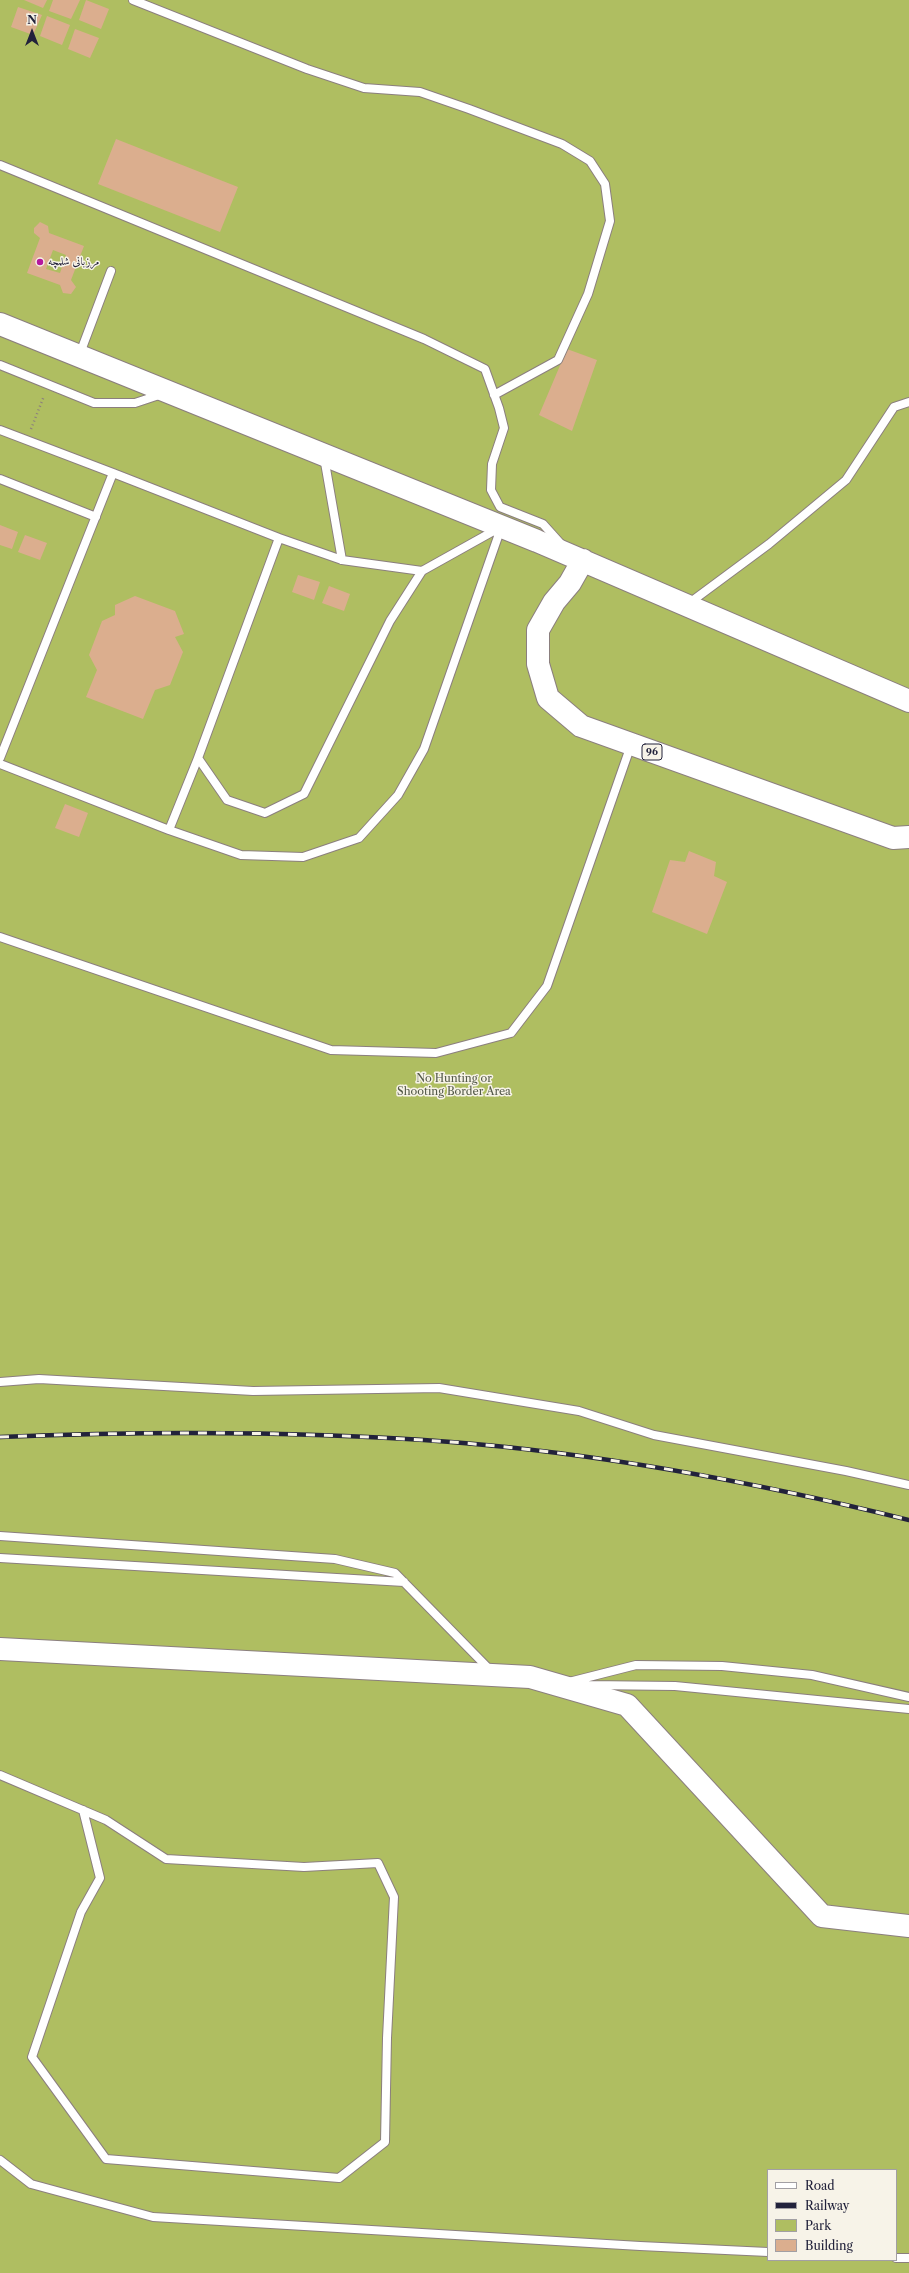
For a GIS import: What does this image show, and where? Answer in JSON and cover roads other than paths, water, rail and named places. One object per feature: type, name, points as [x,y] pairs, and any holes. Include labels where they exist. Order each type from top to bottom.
[{"type":"main road","points":[[0,324],[324,457],[577,558],[909,701]]},
{"type":"main road","name":"96","points":[[577,558],[570,584],[554,602],[538,630],[538,664],[548,698],[581,726],[904,839]]},
{"type":"main road","points":[[0,1649],[530,1677],[627,1705],[822,1916],[909,1926]]},
{"type":"lane","points":[[132,0],[307,69],[364,88],[420,92],[469,108],[562,144],[590,161],[605,184],[610,221],[588,294],[558,360],[494,395]]},
{"type":"lane","points":[[0,165],[424,340],[485,369],[504,428],[492,464],[491,490],[500,507],[543,524],[577,558]]},
{"type":"lane","points":[[79,357],[110,271]]},
{"type":"lane","points":[[0,365],[94,403],[135,403],[167,392]]},
{"type":"lane","points":[[686,606],[769,544],[846,480],[894,407],[909,402]]},
{"type":"lane","points":[[0,430],[279,538],[342,560],[422,571]]},
{"type":"lane","points":[[324,457],[342,560]]},
{"type":"lane","points":[[0,758],[113,473]]},
{"type":"lane","points":[[0,479],[96,517]]},
{"type":"lane","points":[[198,758],[227,800],[259,811],[266,813],[304,794],[390,621],[422,571],[501,527]]},
{"type":"lane","points":[[0,764],[169,830],[241,855],[303,857],[359,838],[398,795],[424,749],[501,527]]},
{"type":"lane","points":[[169,830],[198,758],[279,538]]},
{"type":"lane","points":[[0,937],[331,1050],[436,1053],[511,1033],[547,986],[632,744]]},
{"type":"lane","points":[[0,1382],[39,1379],[253,1391],[439,1388],[579,1411],[654,1435],[846,1471],[909,1485]]},
{"type":"lane","points":[[0,1536],[335,1558],[395,1573],[494,1675]]},
{"type":"lane","points":[[0,1558],[404,1582]]},
{"type":"lane","points":[[557,1685],[636,1665],[722,1666],[812,1675],[909,1697]]},
{"type":"lane","points":[[557,1685],[675,1686],[909,1709]]},
{"type":"lane","points":[[0,1775],[83,1810],[106,1820],[166,1859],[304,1867],[378,1863],[394,1897],[387,2038],[385,2142],[339,2178],[106,2159],[32,2057],[81,1912],[100,1878],[83,1810]]},
{"type":"lane","points":[[0,2160],[31,2184],[153,2217],[767,2252]]},
{"type":"lane","points":[[897,2258],[909,2258]]},
{"type":"railway","points":[[0,1437],[169,1433],[282,1434],[395,1438],[509,1447],[624,1462],[739,1482],[909,1520]]},
{"type":"place","name":"مرزبانی شلمچه","points":[[40,262]]},
{"type":"park label","name":"No Hunting or Shooting Border Area","points":[[454,1085]]}]
